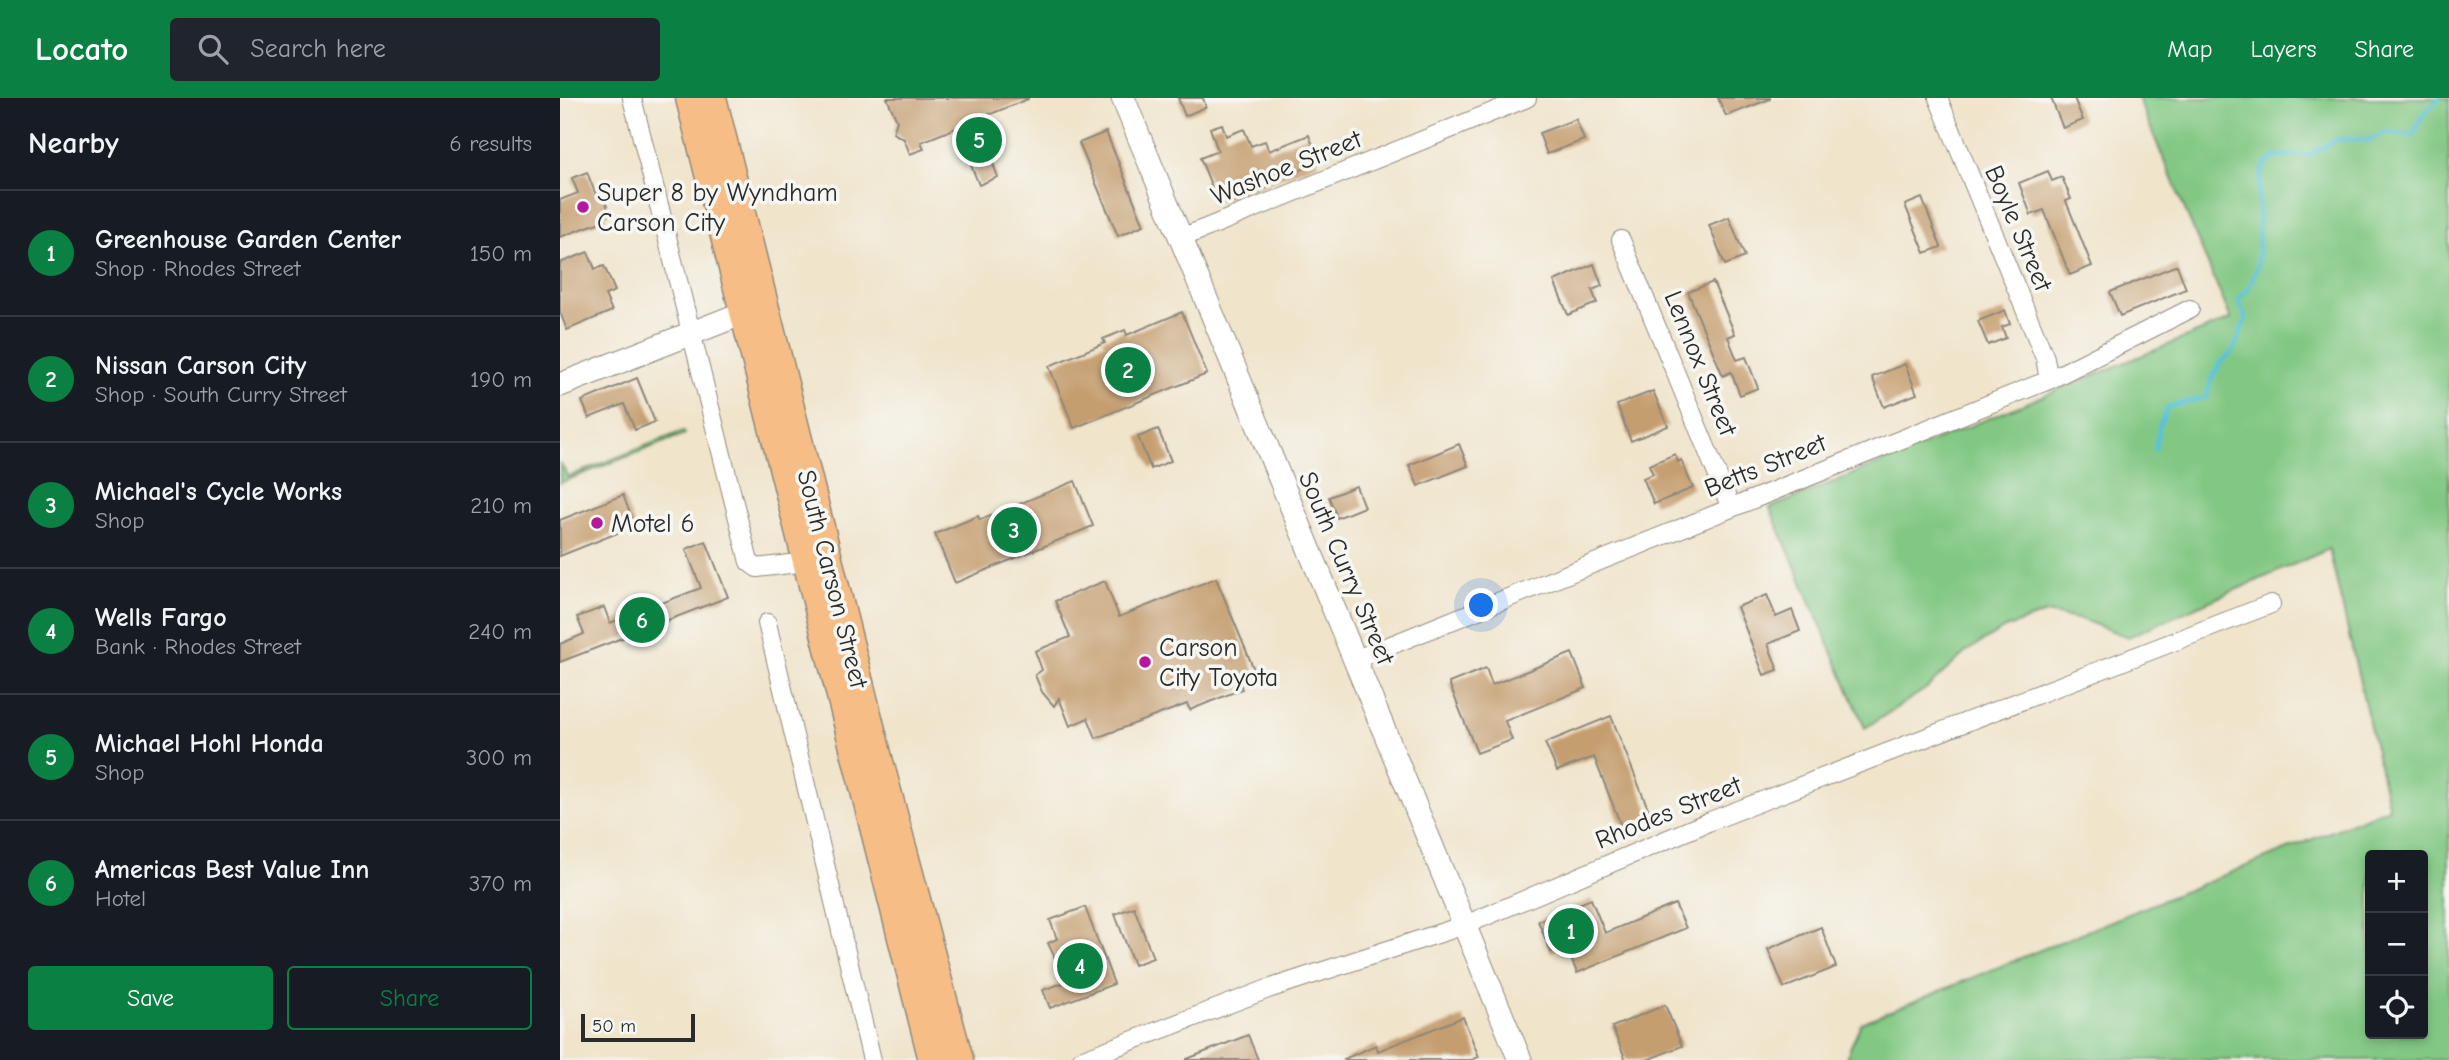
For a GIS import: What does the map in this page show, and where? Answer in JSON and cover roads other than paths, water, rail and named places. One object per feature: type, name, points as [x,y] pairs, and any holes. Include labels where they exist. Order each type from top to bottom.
[{"type":"main road","name":"South Carson Street","points":[[690,98],[754,308]]},
{"type":"main road","name":"South Carson Street","points":[[712,98],[754,308],[818,563],[933,1060]]},
{"type":"main road","name":"South Carson Street","points":[[818,563],[959,1060]]},
{"type":"street","points":[[632,98],[749,562],[757,568],[818,563]]},
{"type":"street","name":"South Curry Street","points":[[1123,98],[1520,1060]]},
{"type":"street","name":"Washoe Street","points":[[1181,238],[1527,98]]},
{"type":"street","name":"Boyle Street","points":[[1938,98],[2045,358],[2049,380]]},
{"type":"street","name":"Lennox Street","points":[[1620,240],[1731,508]]},
{"type":"street","points":[[560,385],[754,308]]},
{"type":"street","name":"Betts Street","points":[[1354,660],[2049,380],[2190,309]]},
{"type":"street","name":"Rhodes Street","points":[[1081,1060],[1257,992],[1465,925],[1708,822],[2271,604]]},
{"type":"street","points":[[767,623],[872,1060]]},
{"type":"waterway","points":[[2155,449],[2160,424],[2168,407],[2207,397],[2210,383],[2220,363],[2233,352],[2246,318],[2238,300],[2250,286],[2258,264],[2259,187],[2263,167],[2276,156],[2311,154],[2338,139],[2369,140],[2387,132],[2413,135],[2423,115],[2439,98]]},
{"type":"place","name":"Michael Hohl Honda","points":[[979,140]]},
{"type":"place","name":"Super 8 by Wyndham Carson City","points":[[583,207]]},
{"type":"place","name":"Nissan Carson City","points":[[1128,370]]},
{"type":"place","name":"Motel 6","points":[[597,523]]},
{"type":"place","name":"Michael's Cycle Works","points":[[1014,530]]},
{"type":"place","name":"Americas Best Value Inn","points":[[642,620]]},
{"type":"place","name":"Carson City Toyota","points":[[1145,662]]},
{"type":"place","name":"Greenhouse Garden Center","points":[[1571,931]]},
{"type":"place","name":"Wells Fargo","points":[[1080,966]]}]
